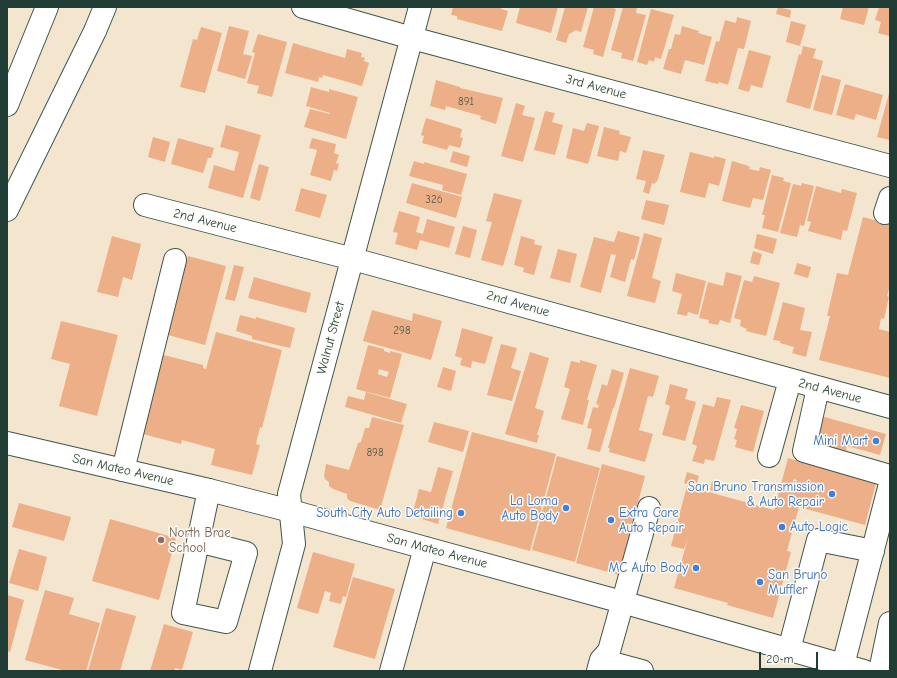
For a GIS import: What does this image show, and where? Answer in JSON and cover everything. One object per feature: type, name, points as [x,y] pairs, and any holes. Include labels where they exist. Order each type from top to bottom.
[{"type":"main road","points":[[7,105],[47,7]]},
{"type":"main road","points":[[7,210],[95,31],[105,7]]},
{"type":"main road","name":"3rd Avenue","points":[[303,7],[412,38],[890,166]]},
{"type":"main road","name":"Walnut Street","points":[[260,671],[294,544],[289,494],[420,7]]},
{"type":"main road","name":"2nd Avenue","points":[[146,206],[353,258],[890,407]]},
{"type":"main road","points":[[123,470],[174,260]]},
{"type":"main road","points":[[769,456],[790,380]]},
{"type":"main road","points":[[818,388],[804,451],[890,476]]},
{"type":"main road","name":"San Mateo Avenue","points":[[7,443],[209,490],[291,511],[622,602],[789,650],[843,668],[864,671]]},
{"type":"main road","points":[[843,668],[890,484]]},
{"type":"main road","points":[[198,541],[209,490]]},
{"type":"main road","points":[[642,671],[599,666],[609,651],[649,508]]},
{"type":"main road","points":[[789,650],[818,540],[873,551]]},
{"type":"main road","points":[[391,671],[425,548]]},
{"type":"main road","points":[[880,671],[890,623]]},
{"type":"building","points":[[453,7],[502,7],[501,9],[508,11],[502,31],[457,19],[457,16],[451,15]]},
{"type":"building","points":[[520,7],[558,7],[551,33],[516,23]]},
{"type":"building","points":[[565,7],[588,7],[581,32],[576,30],[569,34],[566,43],[556,40]]},
{"type":"building","points":[[594,7],[609,7],[616,9],[603,57],[593,54],[594,50],[583,47]]},
{"type":"building","points":[[623,7],[637,7],[636,13],[646,15],[633,61],[621,58],[622,53],[611,50]]},
{"type":"building","points":[[778,7],[791,10],[790,18],[776,14]]},
{"type":"building","points":[[843,7],[869,7],[864,25],[840,19]]},
{"type":"building","points":[[879,7],[890,7],[889,36],[878,33],[881,22],[875,20]]},
{"type":"building","points":[[651,9],[674,15],[661,59],[655,57],[654,62],[649,60],[647,65],[637,62]]},
{"type":"building","points":[[737,17],[751,21],[744,49],[738,48],[728,85],[719,82],[718,84],[705,81],[716,41],[719,42],[725,20],[736,23]]},
{"type":"building","points":[[791,21],[806,25],[800,46],[786,42]]},
{"type":"building","points":[[229,26],[249,31],[243,54],[252,56],[245,79],[217,71]]},
{"type":"building","points":[[682,26],[712,37],[704,65],[685,60],[681,74],[663,69],[675,34],[680,35]]},
{"type":"building","points":[[201,27],[222,33],[205,93],[180,87],[193,39],[197,40]]},
{"type":"building","points":[[258,34],[287,42],[272,97],[257,93],[259,86],[247,83],[255,53],[252,52]]},
{"type":"building","points":[[293,43],[345,58],[347,49],[362,53],[361,57],[365,58],[364,61],[369,63],[362,86],[323,75],[322,78],[319,77],[318,82],[285,73]]},
{"type":"building","points":[[803,46],[816,49],[813,58],[823,61],[810,109],[786,102],[799,54],[801,55]]},
{"type":"building","points":[[749,50],[771,56],[762,88],[751,85],[749,92],[738,89]]},
{"type":"building","points":[[822,75],[841,80],[832,115],[813,110]]},
{"type":"building","points":[[436,80],[460,88],[503,98],[496,124],[480,119],[481,116],[446,106],[445,110],[430,106]]},
{"type":"building","points":[[845,84],[883,95],[876,120],[856,114],[854,120],[836,115]]},
{"type":"building","points":[[311,87],[329,92],[329,89],[358,97],[346,139],[304,127],[310,109],[330,114],[306,106]]},
{"type":"building","points":[[890,90],[890,140],[877,137]]},
{"type":"building","points":[[516,103],[525,106],[522,115],[535,118],[523,162],[501,156]]},
{"type":"building","points":[[545,111],[555,113],[552,122],[563,125],[555,155],[534,150]]},
{"type":"building","points":[[426,118],[462,129],[460,137],[463,138],[460,148],[449,145],[447,150],[422,143],[424,136],[421,135]]},
{"type":"building","points":[[587,123],[599,126],[588,164],[566,158],[573,128],[584,131]]},
{"type":"building","points":[[226,125],[261,135],[243,198],[208,188],[214,165],[234,171],[239,152],[220,147]]},
{"type":"building","points":[[604,127],[620,131],[619,134],[631,137],[626,153],[620,151],[618,161],[597,156]]},
{"type":"building","points":[[153,137],[170,142],[165,162],[148,157]]},
{"type":"building","points":[[178,138],[214,148],[211,158],[208,158],[203,173],[171,164]]},
{"type":"building","points":[[312,138],[336,144],[334,153],[339,155],[336,163],[339,164],[337,171],[334,170],[331,181],[310,175],[317,150],[309,148]]},
{"type":"building","points":[[643,150],[665,155],[657,182],[656,181],[655,184],[652,183],[649,194],[643,192],[646,181],[636,179]]},
{"type":"building","points":[[453,151],[470,156],[467,167],[450,162]]},
{"type":"building","points":[[690,152],[714,158],[714,156],[726,159],[719,186],[709,183],[705,198],[680,192]]},
{"type":"building","points":[[414,161],[424,164],[424,162],[467,174],[461,195],[442,190],[443,185],[409,176]]},
{"type":"building","points":[[732,161],[746,165],[750,167],[749,169],[759,171],[760,167],[771,170],[763,200],[753,198],[750,208],[722,201]]},
{"type":"building","points":[[259,164],[269,167],[260,201],[250,198]]},
{"type":"building","points":[[772,175],[784,178],[783,181],[791,183],[778,232],[762,228],[765,215],[762,215]]},
{"type":"building","points":[[412,183],[462,197],[456,218],[406,203]]},
{"type":"building","points":[[802,183],[814,186],[804,226],[800,225],[797,237],[780,233],[793,184],[801,186]]},
{"type":"building","points":[[816,186],[841,193],[842,189],[857,193],[847,231],[843,230],[841,240],[808,231],[811,222],[807,221]]},
{"type":"building","points":[[301,188],[327,195],[320,218],[295,211]]},
{"type":"building","points":[[494,193],[522,200],[503,266],[481,260],[492,222],[486,221]]},
{"type":"building","points":[[646,200],[669,205],[664,225],[641,219]]},
{"type":"building","points":[[399,211],[420,217],[416,232],[423,234],[427,219],[455,227],[449,248],[420,240],[417,250],[395,244],[398,233],[393,232]]},
{"type":"building","points":[[863,217],[890,224],[890,286],[887,296],[889,297],[884,319],[881,318],[879,329],[890,332],[890,378],[819,360],[830,316],[827,316],[837,273],[848,275]]},
{"type":"building","points":[[463,226],[477,230],[470,258],[455,254]]},
{"type":"building","points":[[618,231],[640,237],[634,260],[631,259],[625,282],[610,277],[616,255],[611,254],[601,293],[580,287],[594,237],[614,242]]},
{"type":"building","points":[[644,233],[662,238],[652,278],[661,281],[655,303],[627,296]]},
{"type":"building","points":[[757,234],[777,239],[773,254],[754,248]]},
{"type":"building","points":[[112,236],[141,244],[132,280],[123,277],[118,297],[97,292]]},
{"type":"building","points":[[521,236],[535,240],[534,244],[542,246],[534,275],[523,272],[524,268],[514,265]]},
{"type":"building","points":[[558,249],[577,254],[570,283],[550,278]]},
{"type":"building","points":[[753,251],[762,254],[759,265],[750,263]]},
{"type":"building","points":[[188,256],[226,266],[205,345],[168,335]]},
{"type":"building","points":[[797,263],[811,267],[808,278],[794,274]]},
{"type":"building","points":[[234,265],[244,267],[235,301],[225,299]]},
{"type":"building","points":[[726,272],[742,276],[730,323],[720,320],[718,325],[708,323],[709,320],[699,318],[708,282],[723,286]]},
{"type":"building","points":[[676,273],[706,281],[698,315],[688,312],[687,316],[677,314],[682,294],[672,291]]},
{"type":"building","points":[[754,276],[780,283],[766,336],[746,331],[747,329],[740,326],[741,320],[734,318],[744,280],[752,282]]},
{"type":"building","points":[[254,277],[311,293],[306,313],[248,298]]},
{"type":"building","points":[[783,302],[805,308],[800,330],[812,332],[806,357],[792,353],[794,347],[780,343],[780,341],[773,340]]},
{"type":"building","points":[[372,310],[412,321],[413,313],[442,321],[431,360],[363,341]]},
{"type":"building","points":[[240,315],[256,319],[256,317],[295,328],[290,348],[252,339],[252,336],[236,331]]},
{"type":"building","points":[[61,321],[118,335],[97,416],[59,406],[70,364],[51,359]]},
{"type":"building","points":[[462,328],[493,337],[485,364],[472,361],[471,368],[460,365],[462,358],[455,356]]},
{"type":"building","points":[[216,332],[282,350],[262,428],[260,427],[256,444],[260,445],[252,475],[211,465],[215,449],[182,440],[181,444],[139,433],[160,354],[203,365],[203,368],[206,369]]},
{"type":"building","points":[[501,344],[517,348],[511,368],[521,371],[512,401],[487,395]]},
{"type":"building","points":[[368,345],[384,349],[384,351],[390,353],[390,351],[402,354],[390,398],[356,389]],"holes":[[[379,369],[389,372],[387,377],[378,374]]]},
{"type":"building","points":[[530,352],[549,358],[535,408],[544,411],[537,435],[539,435],[537,443],[505,434]]},
{"type":"building","points":[[580,360],[597,365],[587,400],[589,400],[583,425],[561,419],[570,389],[564,387],[571,361],[580,363]]},
{"type":"building","points":[[443,367],[456,371],[451,391],[437,387]]},
{"type":"building","points":[[630,368],[659,376],[653,397],[648,396],[639,430],[653,434],[645,462],[609,452],[610,448],[608,448]]},
{"type":"building","points":[[612,369],[624,373],[600,452],[587,449],[592,429],[587,428],[593,407],[598,408],[599,405],[596,404],[602,384],[607,386]]},
{"type":"building","points":[[670,384],[688,389],[685,399],[696,402],[685,441],[662,435],[670,406],[665,404]]},
{"type":"building","points":[[366,392],[407,404],[401,423],[345,407],[348,396],[364,400]]},
{"type":"building","points":[[717,397],[731,400],[714,461],[705,459],[704,464],[692,461],[697,446],[692,444],[703,404],[714,407]]},
{"type":"building","points":[[741,405],[764,411],[753,452],[735,447],[737,440],[734,439],[737,429],[734,428]]},
{"type":"building","points":[[821,416],[886,434],[880,455],[847,446],[846,451],[815,442]]},
{"type":"building","points":[[372,417],[404,425],[380,510],[350,501],[347,498],[347,494],[329,486],[329,482],[324,476],[326,464],[349,470],[358,443],[361,442],[365,428],[369,428]]},
{"type":"building","points":[[434,422],[469,431],[463,452],[428,442]]},
{"type":"building","points":[[472,432],[556,454],[530,551],[446,528]]},
{"type":"building","points":[[557,456],[600,468],[575,562],[532,550]]},
{"type":"building","points":[[788,458],[876,483],[865,525],[799,507],[787,551],[791,552],[773,618],[727,605],[728,603],[674,588],[688,538],[684,549],[671,546],[687,486],[774,510]]},
{"type":"building","points":[[602,464],[645,476],[619,575],[576,563]]},
{"type":"building","points":[[438,467],[453,471],[438,524],[412,516],[419,489],[431,492]]},
{"type":"building","points":[[687,472],[699,476],[696,487],[684,483]]},
{"type":"building","points":[[712,481],[720,484],[717,493],[710,490]]},
{"type":"building","points":[[19,503],[71,517],[64,541],[12,527]]},
{"type":"building","points":[[110,519],[176,538],[159,600],[92,581]]},
{"type":"building","points":[[19,549],[47,557],[38,591],[9,583]]},
{"type":"building","points":[[313,552],[355,564],[346,597],[343,596],[341,604],[329,601],[331,593],[325,591],[318,614],[297,608]]},
{"type":"building","points":[[353,577],[395,589],[375,659],[333,647]]},
{"type":"building","points":[[45,590],[74,598],[69,614],[100,623],[86,671],[66,671],[25,660]]},
{"type":"building","points":[[7,595],[24,600],[10,652],[7,651]]},
{"type":"building","points":[[106,608],[136,616],[120,671],[88,671]]},
{"type":"building","points":[[164,624],[193,632],[182,670],[175,668],[174,671],[150,671]]},
{"type":"place","name":"Mini Mart","points":[[876,441]]},
{"type":"place","name":"San Bruno Transmission & Auto Repair","points":[[832,494]]},
{"type":"place","name":"La Loma Auto Body","points":[[566,508]]},
{"type":"place","name":"South City Auto Detailing","points":[[461,513]]},
{"type":"place","name":"Extra Care Auto Repair","points":[[611,520]]},
{"type":"place","name":"Auto Logic","points":[[782,527]]},
{"type":"place","name":"North Brae School","points":[[161,540]]},
{"type":"place","name":"MC Auto Body","points":[[696,568]]},
{"type":"place","name":"San Bruno Muffler","points":[[760,582]]}]
